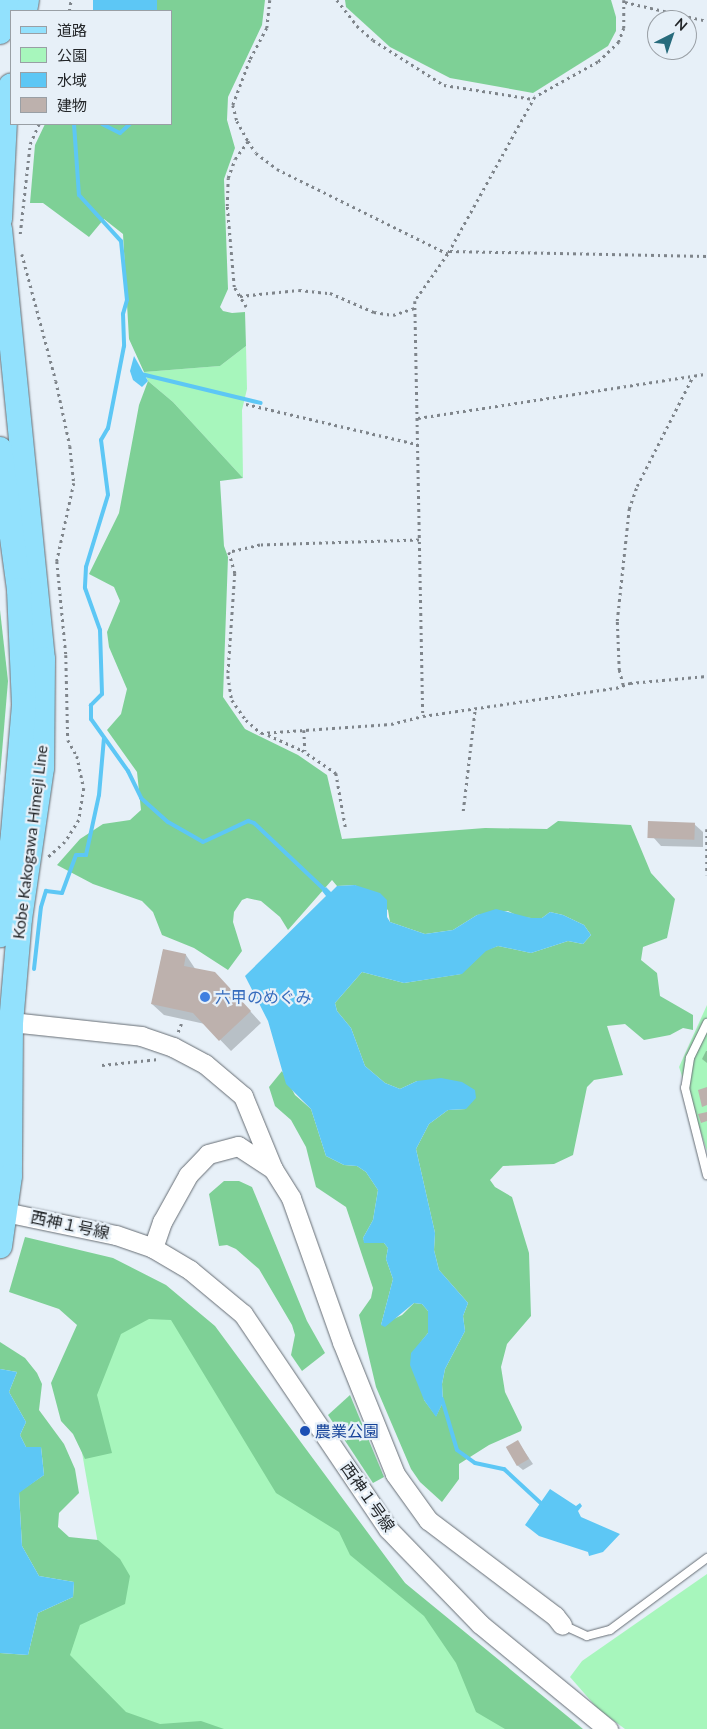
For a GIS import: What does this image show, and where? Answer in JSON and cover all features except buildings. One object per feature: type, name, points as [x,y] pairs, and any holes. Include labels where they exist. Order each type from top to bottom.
[{"type":"main road","points":[[0,32],[6,0]]},
{"type":"main road","points":[[0,220],[5,118],[10,91]]},
{"type":"main road","name":"Kobe Kakogawa Himeji Line","points":[[0,1246],[3,1211],[10,1176],[11,1022],[20,918],[42,768],[43,659],[10,234]]},
{"type":"main road","name":"Kobe Kakogawa Himeji Line","points":[[0,450],[19,590],[24,705],[13,834],[0,935]]},
{"type":"street","points":[[11,1022],[119,1031],[173,1046],[205,1064],[243,1096],[273,1169],[291,1198],[342,1342],[395,1474],[410,1498],[428,1520],[555,1616],[562,1625]]},
{"type":"street","points":[[153,1248],[162,1222],[188,1175],[208,1154],[238,1146],[254,1123]]},
{"type":"street","points":[[238,1146],[273,1169]]},
{"type":"street","name":"西神１号線","points":[[3,1211],[116,1235],[153,1248],[190,1270],[242,1314],[388,1529],[480,1624],[608,1729]]},
{"type":"lane","points":[[707,1023],[690,1058],[685,1088],[707,1175]]},
{"type":"lane","points":[[562,1625],[587,1636],[610,1630],[707,1558]]},
{"type":"path","points":[[270,0],[267,28],[250,60],[233,105],[236,120],[256,153],[277,169],[449,253],[707,256]]},
{"type":"path","points":[[337,0],[357,26],[373,40],[444,85],[534,99]]},
{"type":"path","points":[[423,716],[415,301],[449,253],[534,99],[608,54],[624,28],[625,1],[707,21]]},
{"type":"path","points":[[10,234],[30,144],[39,125]]},
{"type":"path","points":[[246,307],[234,287],[230,256],[228,188],[235,159],[248,141]]},
{"type":"path","points":[[19,246],[71,455],[74,483],[57,561],[66,655],[68,740],[77,756],[84,788],[79,820],[65,842],[47,858],[30,860]]},
{"type":"path","points":[[240,296],[299,290],[330,293],[374,312],[393,315],[416,308]]},
{"type":"path","points":[[418,418],[707,374]]},
{"type":"path","points":[[623,685],[619,670],[617,621],[629,509],[640,478],[693,376]]},
{"type":"path","points":[[246,404],[417,444]]},
{"type":"path","points":[[346,830],[336,773],[305,751],[262,733],[246,720],[232,700],[228,676],[235,573],[230,552],[260,545],[420,540]]},
{"type":"path","points":[[262,733],[391,724],[423,716],[623,685],[707,676]]},
{"type":"path","points":[[463,811],[475,709]]},
{"type":"path","points":[[304,730],[305,751]]},
{"type":"path","points":[[707,829],[707,875]]},
{"type":"green space","points":[[157,0],[265,0],[262,25],[228,97],[227,120],[235,148],[224,179],[228,289],[220,307],[223,311],[232,313],[245,312],[246,346],[220,366],[144,372],[129,339],[123,234],[104,219],[89,237],[43,203],[30,203],[35,145],[45,125],[172,125],[172,10],[155,10]]},
{"type":"green space","points":[[345,0],[611,0],[616,17],[616,31],[608,46],[533,93],[450,78],[390,47],[346,7]]},
{"type":"green space","points":[[246,346],[247,389],[242,410],[243,478],[173,402],[148,381],[144,372],[220,366]]},
{"type":"green space","points":[[148,381],[173,402],[243,478],[220,481],[224,546],[228,557],[223,697],[245,729],[298,755],[327,775],[342,839],[485,828],[547,829],[558,821],[631,825],[651,873],[675,899],[667,938],[643,947],[641,960],[657,973],[660,996],[693,1015],[693,1030],[683,1028],[670,1035],[644,1040],[625,1024],[607,1026],[623,1075],[594,1080],[587,1087],[573,1155],[554,1164],[503,1166],[490,1180],[495,1187],[512,1197],[529,1253],[531,1316],[507,1344],[501,1367],[505,1392],[522,1427],[521,1431],[489,1445],[459,1464],[459,1479],[442,1502],[420,1482],[411,1469],[376,1387],[359,1315],[371,1298],[373,1288],[346,1207],[316,1187],[306,1147],[291,1120],[275,1106],[269,1087],[282,1071],[295,1095],[311,1109],[326,1156],[344,1165],[357,1166],[366,1172],[378,1190],[373,1220],[363,1238],[365,1243],[384,1243],[388,1248],[386,1259],[393,1279],[381,1325],[402,1315],[414,1303],[422,1304],[428,1311],[428,1333],[420,1343],[424,1400],[436,1416],[443,1402],[442,1384],[445,1369],[465,1331],[463,1316],[468,1303],[439,1270],[434,1250],[435,1233],[416,1149],[429,1124],[448,1110],[466,1109],[417,1081],[400,1089],[385,1083],[365,1066],[351,1028],[337,1011],[335,1003],[362,972],[404,983],[461,974],[486,950],[498,946],[531,953],[568,941],[583,944],[591,935],[584,925],[563,915],[550,912],[542,918],[531,918],[520,917],[508,911],[477,915],[453,930],[425,934],[390,922],[388,910],[355,885],[337,886],[332,880],[288,930],[280,917],[261,901],[247,898],[242,900],[234,912],[233,922],[242,951],[228,970],[194,948],[162,935],[153,912],[142,901],[93,884],[57,865],[80,839],[103,824],[130,820],[141,810],[137,772],[107,730],[121,714],[127,689],[109,647],[107,632],[120,601],[114,587],[89,574],[119,513],[139,405]]},
{"type":"green space","points":[[0,610],[8,681],[0,776]]},
{"type":"green space","points":[[707,1005],[707,1151],[679,1067]]},
{"type":"green space","points":[[224,1181],[239,1181],[252,1187],[307,1321],[325,1353],[302,1371],[291,1355],[295,1335],[292,1325],[259,1269],[236,1249],[227,1245],[219,1246],[209,1194]]},
{"type":"green space","points":[[25,1237],[113,1258],[166,1285],[215,1326],[405,1583],[583,1729],[505,1729],[476,1712],[456,1663],[424,1616],[350,1555],[339,1532],[276,1493],[171,1320],[149,1319],[121,1334],[97,1395],[112,1453],[85,1459],[73,1434],[61,1421],[51,1383],[77,1325],[59,1309],[9,1292]]},
{"type":"green space","points":[[171,1307],[450,1636],[559,1729],[171,1729],[112,1722],[56,1652],[102,1567],[69,1378],[120,1320]]},
{"type":"green space","points":[[0,1342],[25,1358],[37,1373],[42,1384],[39,1410],[64,1444],[75,1469],[79,1493],[59,1513],[58,1527],[69,1537],[98,1540],[120,1559],[130,1576],[125,1604],[80,1625],[70,1655],[126,1712],[160,1724],[201,1721],[224,1729],[0,1729],[0,1653],[28,1655],[38,1613],[73,1597],[74,1582],[39,1576],[22,1546],[19,1492],[44,1475],[41,1447],[26,1447],[20,1435],[26,1422],[9,1392],[17,1372],[0,1369]]},
{"type":"green space","points":[[350,1395],[384,1477],[373,1483],[328,1415]]},
{"type":"green space","points":[[707,1574],[707,1729],[625,1729],[598,1709],[570,1677],[582,1661]]},
{"type":"water","points":[[93,0],[157,0],[157,10],[93,10]]},
{"type":"water","points":[[134,356],[148,381],[142,387],[133,380],[130,371]]},
{"type":"water","points":[[355,885],[380,893],[387,900],[387,917],[390,922],[425,934],[453,930],[477,915],[496,909],[531,918],[542,918],[550,912],[563,915],[584,925],[591,935],[583,944],[568,941],[531,953],[498,946],[486,951],[462,974],[404,983],[362,972],[335,1003],[337,1011],[351,1028],[365,1066],[385,1083],[400,1089],[417,1081],[441,1078],[462,1082],[475,1090],[476,1098],[466,1109],[448,1110],[429,1124],[416,1149],[435,1233],[434,1250],[439,1270],[468,1303],[463,1316],[465,1331],[445,1369],[442,1384],[443,1402],[436,1417],[424,1400],[410,1365],[411,1353],[428,1333],[428,1311],[422,1304],[414,1303],[385,1327],[381,1325],[393,1279],[386,1259],[388,1248],[384,1243],[364,1243],[363,1238],[373,1220],[378,1190],[366,1172],[357,1166],[344,1165],[326,1156],[311,1109],[286,1084],[268,1021],[245,976],[326,896],[322,891],[326,887],[331,892],[337,886]]},
{"type":"water","points":[[0,1369],[17,1372],[9,1392],[26,1422],[20,1435],[26,1447],[41,1447],[44,1475],[19,1493],[22,1546],[39,1576],[74,1582],[73,1597],[38,1613],[28,1655],[0,1653]]},
{"type":"water","points":[[550,1489],[576,1506],[580,1503],[582,1506],[578,1511],[581,1517],[620,1534],[603,1552],[589,1556],[588,1552],[539,1536],[525,1525]]},
{"type":"waterway","points":[[74,125],[79,195],[121,241],[127,300],[123,314],[124,346],[108,428],[101,440],[108,495],[86,567],[85,588],[100,630],[102,694],[91,705],[91,719],[128,771],[141,798],[168,822],[203,842],[248,821],[254,823],[327,892]]},
{"type":"waterway","points":[[104,125],[120,133],[129,125]]},
{"type":"waterway","points":[[141,374],[261,403]]},
{"type":"waterway","points":[[34,969],[41,907],[46,891],[62,893],[76,855],[86,855],[99,795],[104,738]]},
{"type":"waterway","points":[[442,1399],[457,1450],[475,1463],[504,1469],[544,1506]]},
{"type":"place","name":"六甲のめぐみ","points":[[205,997]]},
{"type":"place","name":"農業公園","points":[[305,1431]]}]
